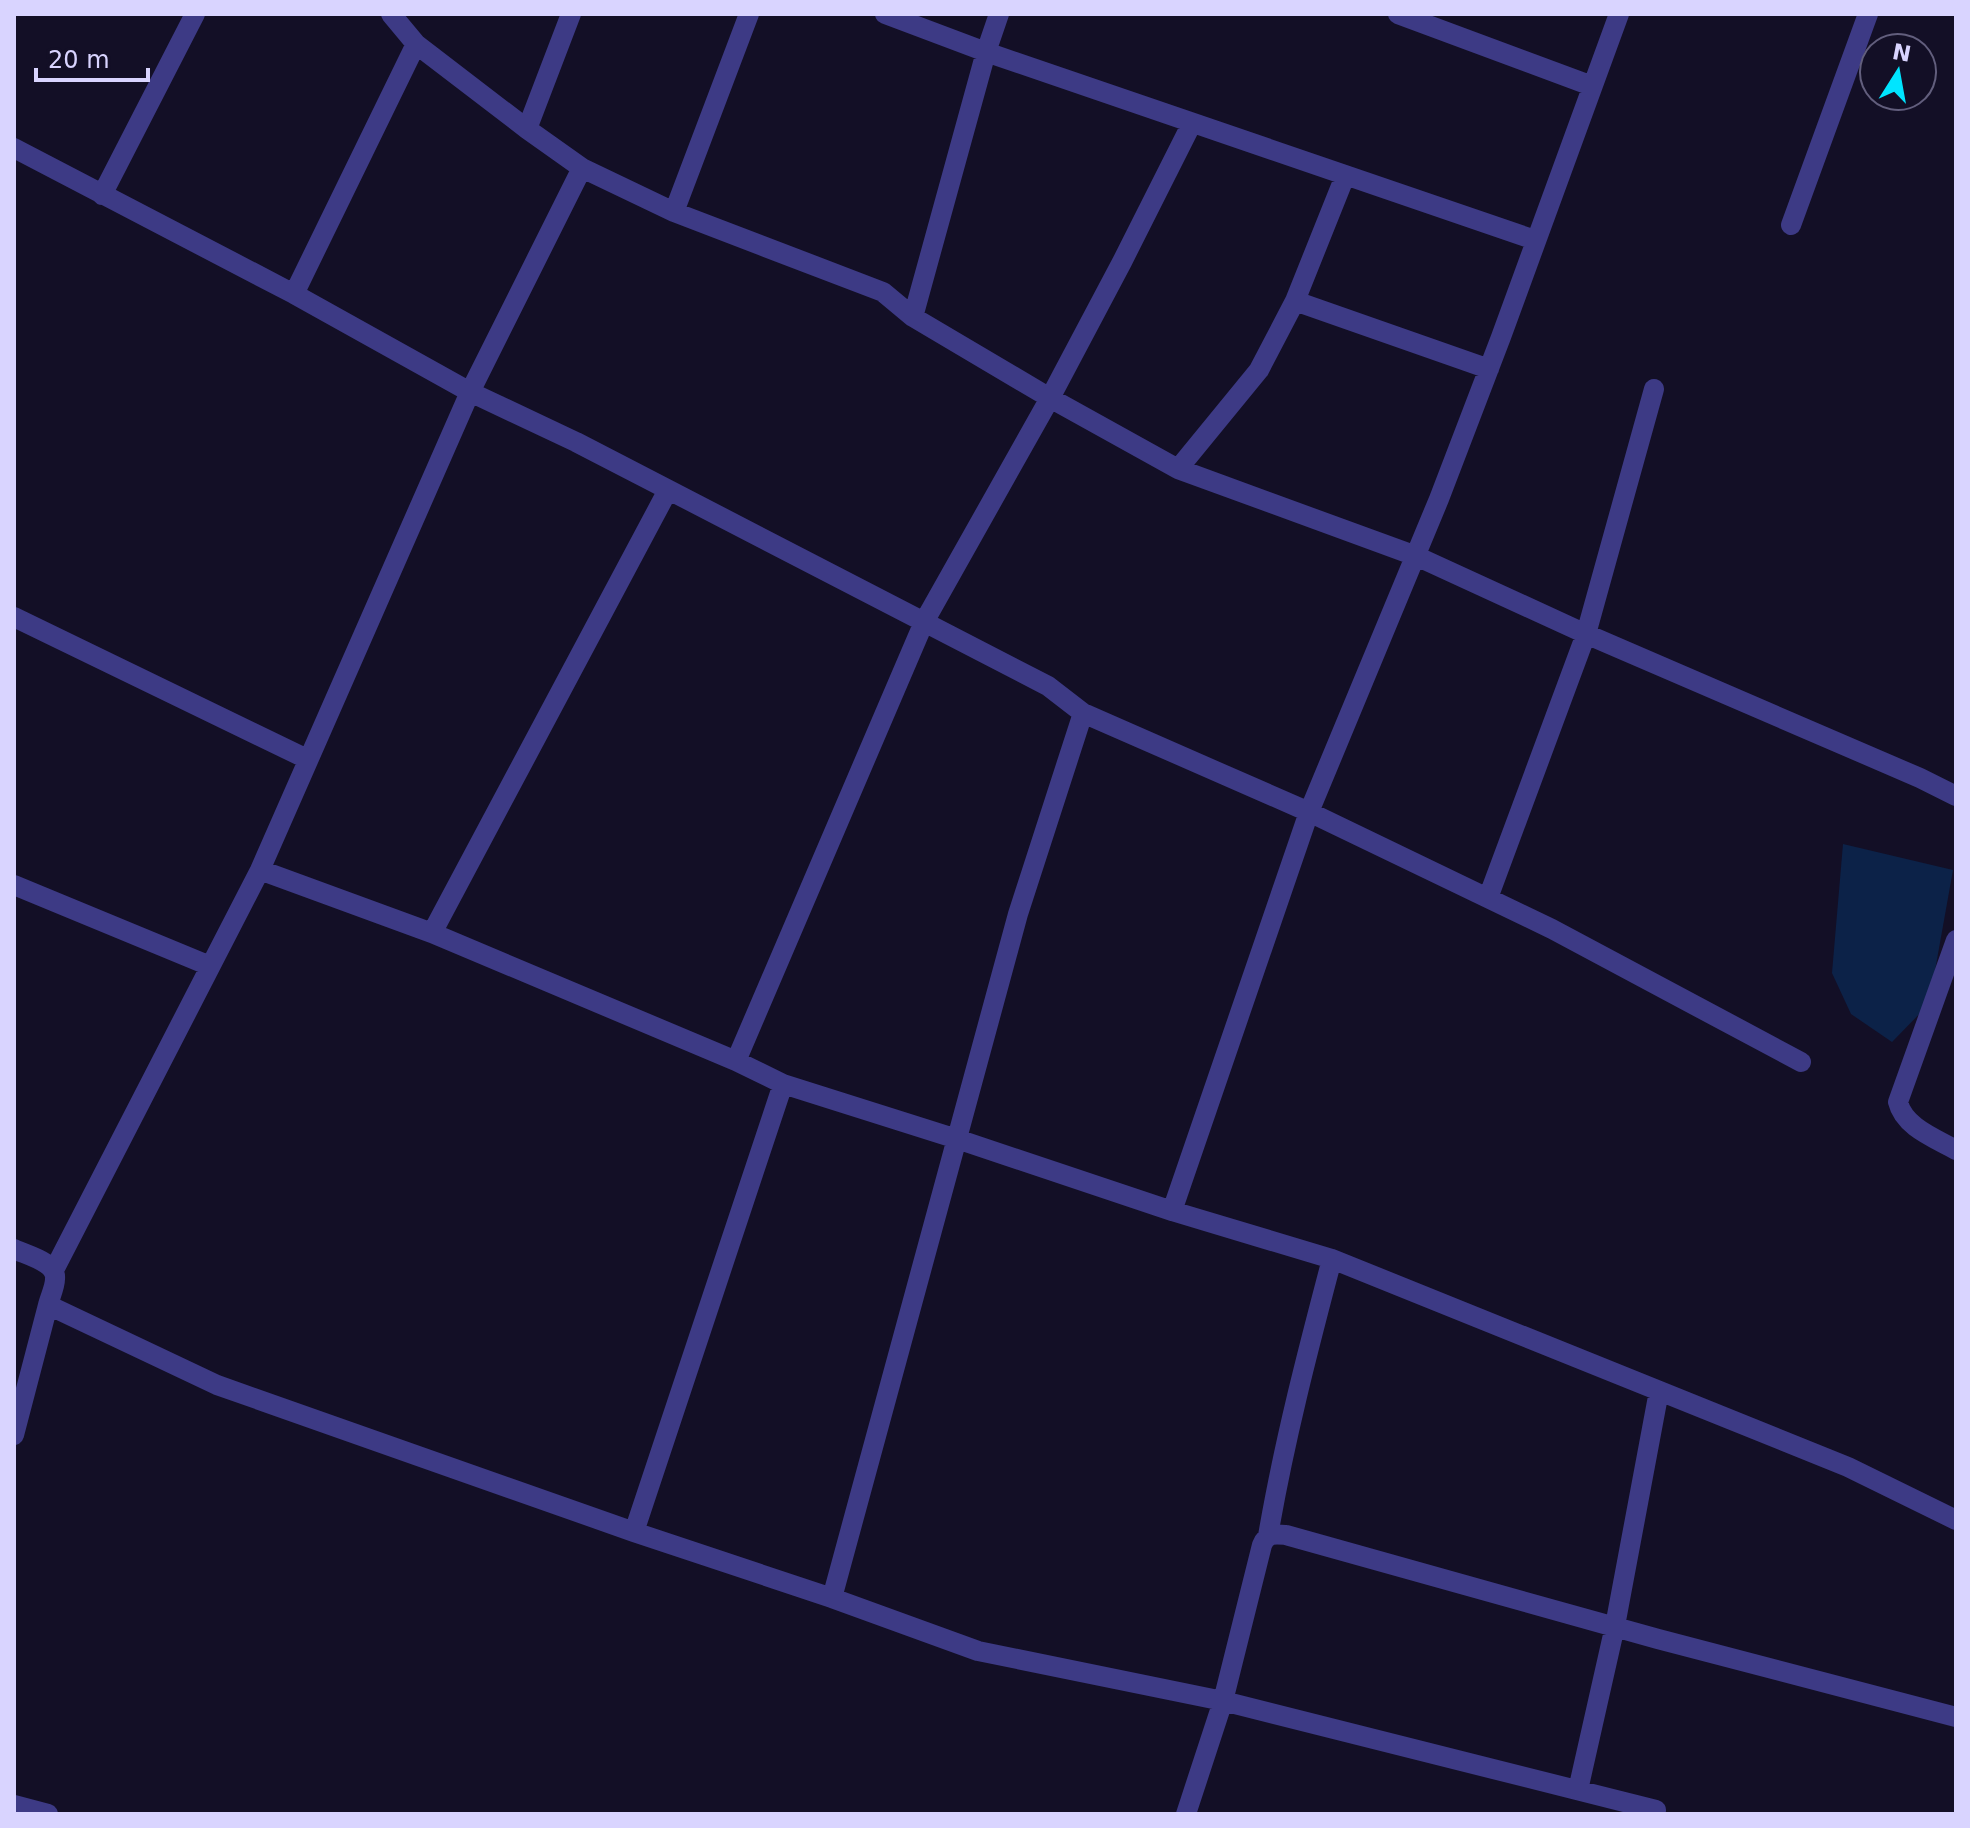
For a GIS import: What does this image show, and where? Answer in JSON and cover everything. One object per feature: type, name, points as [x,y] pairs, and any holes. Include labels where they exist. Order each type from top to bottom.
[{"type":"street","points":[[102,195],[195,14]]},
{"type":"street","points":[[391,14],[416,44],[582,168],[674,212],[883,292],[913,317],[1178,469],[1416,556],[1956,796]]},
{"type":"street","points":[[527,129],[571,14]]},
{"type":"street","points":[[674,212],[749,14]]},
{"type":"street","points":[[885,14],[986,52],[1535,240]]},
{"type":"street","points":[[913,317],[999,14]]},
{"type":"street","points":[[1398,14],[1592,86]]},
{"type":"street","points":[[1172,1211],[1309,812],[1416,556],[1489,369],[1619,14]]},
{"type":"street","points":[[1791,225],[1868,14]]},
{"type":"street","points":[[294,294],[416,44]]},
{"type":"street","points":[[736,1061],[924,622],[1050,398],[1192,123]]},
{"type":"street","points":[[14,148],[294,294],[470,392],[576,442],[1048,686],[1083,713],[1309,812],[1552,929],[1801,1062]]},
{"type":"street","points":[[54,1270],[260,870],[470,392],[582,168]]},
{"type":"street","points":[[1178,469],[1259,370],[1295,301],[1345,176]]},
{"type":"street","points":[[1295,301],[1489,369]]},
{"type":"street","points":[[1488,898],[1586,634],[1654,389]]},
{"type":"street","points":[[432,933],[668,490]]},
{"type":"street","points":[[14,617],[307,759]]},
{"type":"street","points":[[832,1598],[1018,914],[1083,713]]},
{"type":"street","points":[[260,870],[432,933],[736,1061],[783,1084],[1172,1211],[1332,1259],[1848,1467],[1956,1520]]},
{"type":"street","points":[[14,885],[210,966]]},
{"type":"street","points":[[1956,940],[1898,1102],[1901,1113],[1914,1126],[1956,1150]]},
{"type":"street","points":[[634,1532],[783,1084]]},
{"type":"street","points":[[14,1249],[47,1264],[54,1270],[56,1278],[14,1435]]},
{"type":"street","points":[[1186,1814],[1223,1701],[1262,1545],[1268,1536],[1297,1394],[1332,1259]]},
{"type":"street","points":[[48,1305],[217,1385],[978,1651],[1223,1701],[1656,1810],[1655,1814]]},
{"type":"street","points":[[1578,1790],[1615,1626],[1659,1391]]},
{"type":"street","points":[[1268,1536],[1286,1535],[1956,1717]]},
{"type":"street","points":[[14,1805],[48,1814]]},
{"type":"water","points":[[1843,844],[1953,870],[1929,1004],[1892,1042],[1851,1014],[1832,973]]}]
